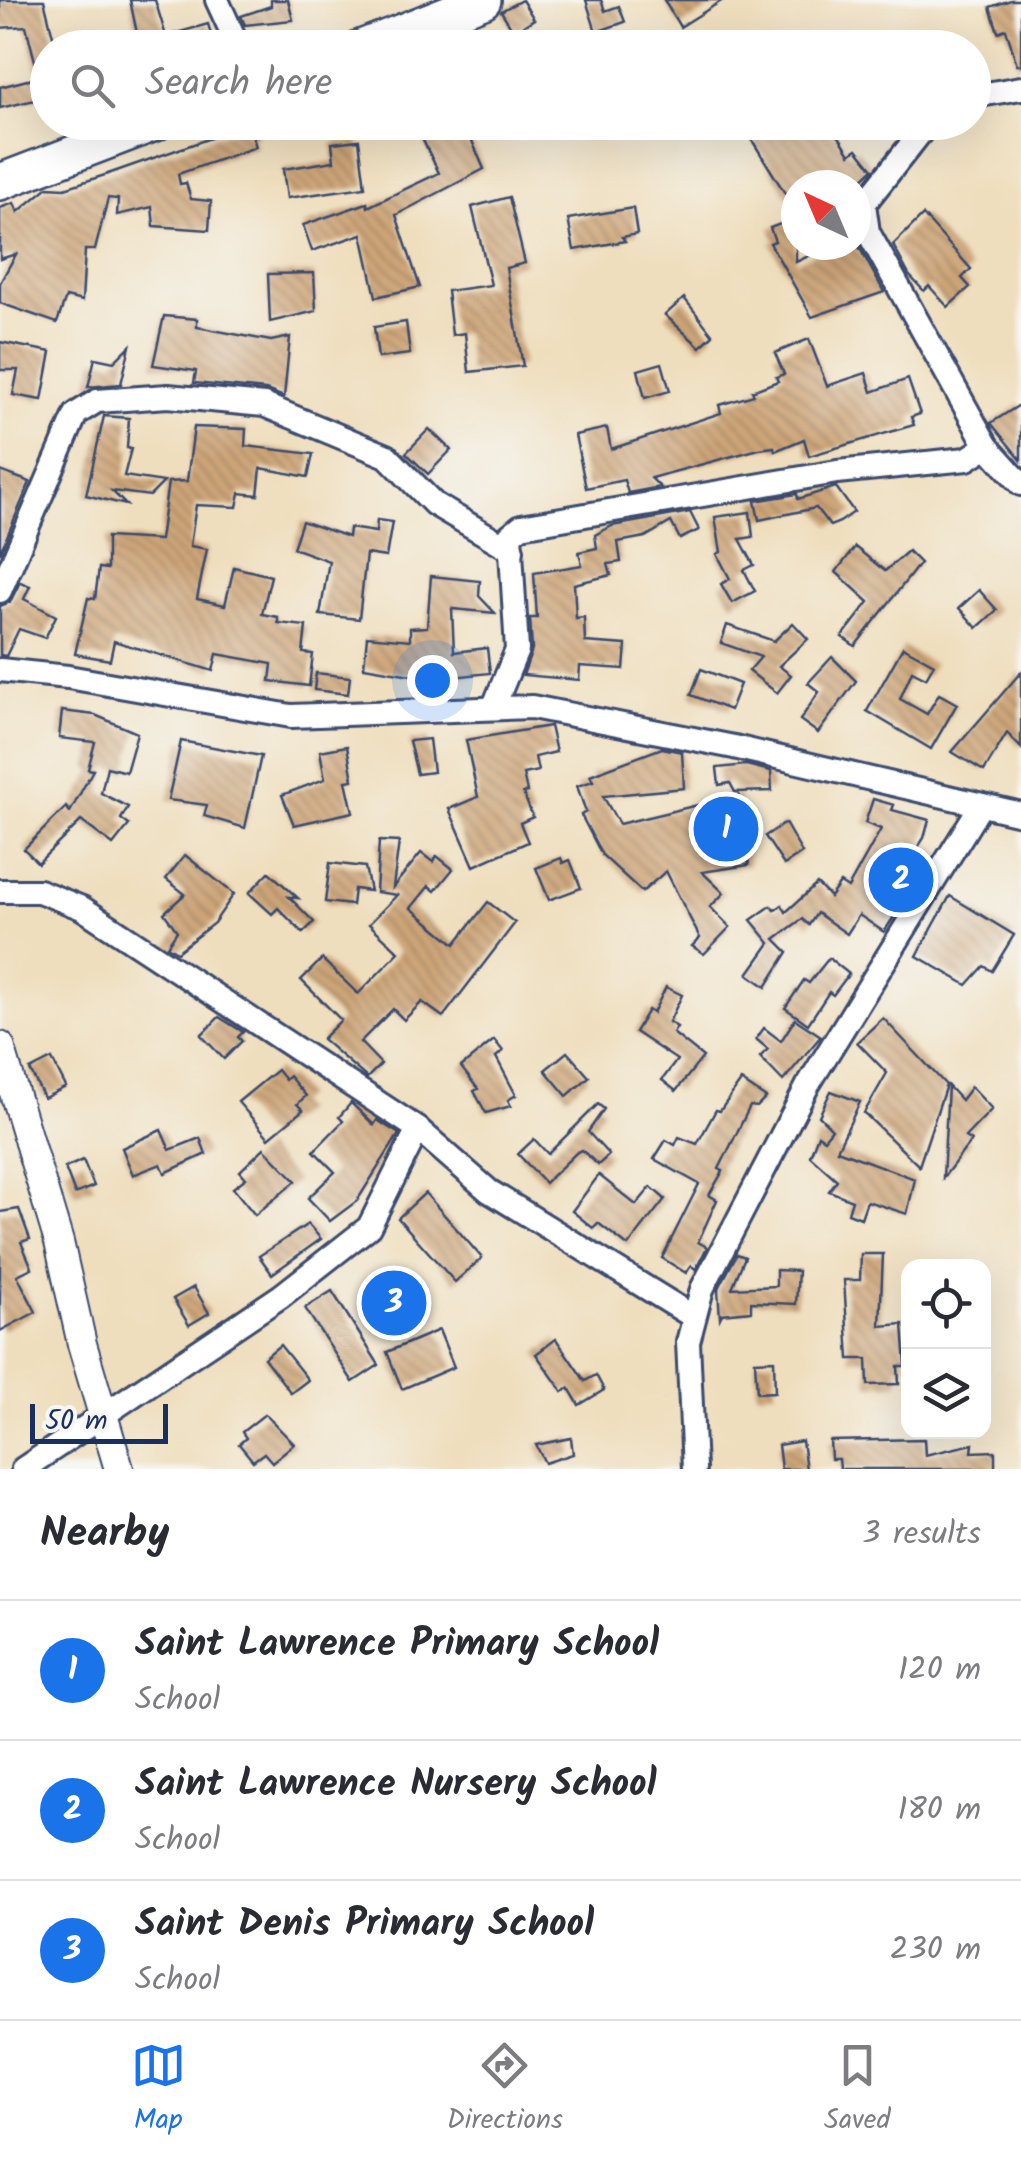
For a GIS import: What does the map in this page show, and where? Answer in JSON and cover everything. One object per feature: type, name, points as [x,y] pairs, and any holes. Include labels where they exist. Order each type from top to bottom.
[{"type":"main road","points":[[407,30],[483,0]]},
{"type":"main road","points":[[0,182],[110,140]]},
{"type":"street","points":[[216,0],[230,30]]},
{"type":"street","points":[[991,93],[1021,88]]},
{"type":"street","points":[[915,140],[864,204],[868,232],[987,446],[1021,484]]},
{"type":"street","points":[[0,591],[76,414],[97,401],[168,396],[264,405],[388,456],[434,504],[512,550]]},
{"type":"street","points":[[494,706],[518,650],[510,535],[532,522],[837,472],[967,459],[987,446]]},
{"type":"street","points":[[0,670],[68,677],[291,716],[396,714],[494,706],[596,718],[1021,814]]},
{"type":"street","points":[[694,1469],[688,1342],[692,1316],[808,1084],[982,805]]},
{"type":"street","points":[[0,891],[39,892],[82,908],[418,1129],[488,1191],[692,1316]]},
{"type":"street","points":[[0,1046],[59,1242],[82,1344],[106,1413],[119,1469]]},
{"type":"street","points":[[23,1469],[281,1296],[370,1227],[418,1129]]},
{"type":"building","points":[[0,0],[44,0],[52,30],[30,30],[30,42],[26,26],[0,28]]},
{"type":"building","points":[[130,0],[155,0],[164,30],[136,30]]},
{"type":"building","points":[[271,0],[288,0],[293,20],[245,25],[241,16],[271,6]]},
{"type":"building","points":[[522,0],[534,19],[513,30],[501,11]]},
{"type":"building","points":[[586,0],[601,0],[605,11],[619,6],[625,22],[595,30]]},
{"type":"building","points":[[664,0],[723,0],[680,27]]},
{"type":"building","points":[[1021,0],[1021,65],[1017,65],[1006,29],[998,32],[990,7]]},
{"type":"building","points":[[208,24],[210,30],[187,30]]},
{"type":"building","points":[[30,79],[30,101],[0,108],[0,87]]},
{"type":"building","points":[[205,140],[254,140],[256,147],[178,174],[191,199],[211,201],[209,230],[154,226],[152,207],[117,215],[118,199],[108,198],[95,250],[85,250],[82,301],[66,297],[57,323],[0,303],[0,283],[16,254],[0,259],[0,208],[14,203],[18,212],[48,187],[65,188]]},
{"type":"building","points":[[359,140],[365,187],[287,198],[283,169],[334,161],[332,143]]},
{"type":"building","points":[[423,140],[472,140],[484,169],[396,215],[420,287],[376,297],[362,234],[312,251],[303,225],[367,203],[368,207],[439,173]]},
{"type":"building","points":[[752,140],[841,140],[850,154],[857,149],[873,169],[781,170],[781,187]]},
{"type":"building","points":[[509,197],[525,263],[506,268],[523,366],[469,372],[465,333],[452,335],[447,291],[491,285],[472,207]]},
{"type":"building","points":[[633,208],[637,234],[622,237],[625,241],[574,250],[568,219]]},
{"type":"building","points":[[923,215],[971,269],[962,278],[970,287],[948,307],[929,286],[924,291],[909,275],[893,245]]},
{"type":"building","points":[[781,224],[781,260],[866,260],[884,292],[812,317],[770,243],[775,241],[770,228]]},
{"type":"building","points":[[314,273],[316,311],[270,322],[268,274]]},
{"type":"building","points":[[684,298],[713,335],[700,347],[665,315]]},
{"type":"building","points":[[164,316],[197,319],[197,327],[271,341],[290,337],[284,397],[266,390],[194,383],[196,371],[153,365]]},
{"type":"building","points":[[406,322],[410,354],[378,358],[374,327]]},
{"type":"building","points":[[809,339],[827,386],[866,373],[872,392],[908,379],[920,414],[911,417],[914,425],[809,456],[804,439],[775,451],[774,447],[759,449],[651,478],[660,487],[628,493],[624,480],[586,488],[575,435],[607,428],[611,449],[721,413],[719,405],[754,395],[752,391],[778,381],[776,377],[784,374],[775,353]]},
{"type":"building","points":[[0,342],[51,352],[42,400],[13,395],[18,370],[0,370]]},
{"type":"building","points":[[130,346],[121,384],[88,387],[95,358],[114,362]]},
{"type":"building","points":[[662,363],[670,391],[645,398],[638,370]]},
{"type":"building","points":[[1021,404],[1021,460],[991,423]]},
{"type":"building","points":[[104,416],[129,418],[127,448],[131,449],[124,476],[164,482],[150,496],[112,491],[126,505],[86,495]]},
{"type":"building","points":[[194,427],[246,429],[245,446],[313,454],[308,477],[261,468],[258,495],[240,493],[237,507],[196,505],[190,546],[207,549],[197,599],[225,605],[234,567],[271,576],[262,614],[278,617],[278,623],[306,626],[303,653],[313,654],[309,686],[270,681],[272,664],[217,654],[213,671],[114,641],[110,660],[75,654],[88,598],[95,599],[99,568],[107,569],[107,537],[160,540],[168,482],[187,481]]},
{"type":"building","points":[[429,429],[451,450],[428,474],[406,453]]},
{"type":"building","points":[[0,471],[30,482],[0,553]]},
{"type":"building","points":[[836,487],[854,512],[840,522],[830,526],[816,508],[759,520],[755,501],[797,494],[798,499]]},
{"type":"building","points":[[690,512],[699,530],[680,539],[671,522],[645,537],[618,542],[621,562],[608,564],[611,575],[574,584],[576,618],[584,617],[585,642],[626,645],[624,669],[580,666],[579,680],[523,675],[532,650],[530,618],[537,618],[534,573],[582,565],[579,552],[597,548],[595,535],[612,526]]},
{"type":"building","points":[[750,512],[753,537],[740,539],[754,565],[744,570],[755,591],[732,603],[721,584],[730,579],[717,554],[721,552],[715,517]]},
{"type":"building","points":[[377,520],[392,522],[386,557],[366,554],[359,619],[320,615],[329,561],[293,548],[302,521],[348,537],[349,528],[376,532]]},
{"type":"building","points":[[855,547],[885,571],[908,551],[920,563],[855,646],[842,637],[869,602],[836,572]]},
{"type":"building","points":[[431,576],[480,581],[479,596],[495,613],[452,609],[454,652],[487,648],[490,673],[434,679],[364,667],[367,636],[410,640],[410,628],[427,627]]},
{"type":"building","points":[[20,582],[30,586],[24,599],[56,616],[45,638],[19,629],[6,656],[0,655],[0,606],[10,602]]},
{"type":"building","points":[[979,590],[997,610],[977,628],[959,608]]},
{"type":"building","points":[[793,623],[808,639],[779,666],[791,675],[777,693],[749,671],[761,657],[721,643],[727,625],[774,641]]},
{"type":"building","points":[[903,647],[934,664],[926,678],[912,671],[900,699],[927,714],[939,694],[957,704],[931,749],[867,711]]},
{"type":"building","points":[[832,657],[856,681],[818,733],[800,720],[819,692],[808,683]]},
{"type":"building","points":[[701,669],[740,684],[730,710],[691,695]]},
{"type":"building","points":[[1021,672],[1021,748],[1007,733],[984,771],[952,752]]},
{"type":"building","points":[[316,673],[350,677],[348,694],[314,690]]},
{"type":"building","points":[[62,711],[95,715],[137,733],[126,772],[107,767],[101,793],[128,807],[121,819],[129,825],[113,845],[81,821],[38,863],[24,849],[66,807],[70,812],[93,770],[88,769],[95,742],[59,738]]},
{"type":"building","points":[[550,726],[556,752],[535,757],[538,771],[523,774],[527,792],[523,793],[533,817],[520,823],[528,842],[474,866],[449,809],[478,797],[466,740]]},
{"type":"building","points":[[429,739],[433,772],[417,774],[409,741]]},
{"type":"building","points":[[181,741],[261,756],[245,828],[204,816],[207,805],[168,800]]},
{"type":"building","points":[[347,746],[353,780],[346,781],[353,812],[294,825],[282,795],[325,779],[320,751]]},
{"type":"building","points":[[662,748],[682,752],[684,788],[603,796],[619,824],[739,795],[749,865],[702,872],[724,893],[710,907],[730,927],[704,954],[692,946],[700,938],[666,871],[642,892],[602,855],[581,815],[586,812],[577,786],[593,781],[590,775]]},
{"type":"building","points":[[746,765],[771,771],[772,791],[735,792],[730,783],[719,785],[717,768]]},
{"type":"building","points":[[873,799],[894,805],[892,810],[929,820],[924,838],[895,882],[910,892],[884,932],[859,915],[847,934],[817,913],[809,925],[802,919],[775,939],[788,952],[766,987],[748,974],[770,943],[751,920],[771,906],[775,910],[782,905],[786,912],[817,884],[830,897],[840,883],[848,888],[881,829],[865,823]]},
{"type":"building","points":[[785,823],[802,853],[784,865],[765,836]]},
{"type":"building","points":[[379,841],[399,842],[393,887],[421,853],[433,862],[437,856],[453,869],[435,891],[429,886],[411,908],[455,944],[488,902],[515,923],[443,1017],[422,1002],[404,1020],[393,1009],[360,1042],[381,1064],[367,1078],[322,1039],[341,1020],[301,980],[322,959],[358,994],[399,952],[369,924],[397,895],[376,892]]},
{"type":"building","points":[[185,855],[234,894],[214,923],[177,952],[167,946],[177,931],[164,913],[185,894],[166,879]]},
{"type":"building","points":[[561,858],[563,863],[570,860],[581,888],[549,900],[536,868]]},
{"type":"building","points":[[330,863],[365,867],[370,891],[354,889],[352,905],[325,902]]},
{"type":"building","points":[[269,872],[298,898],[289,897],[314,922],[303,933],[278,908],[272,914],[249,893]]},
{"type":"building","points":[[950,896],[1014,935],[992,971],[984,966],[967,985],[917,956]]},
{"type":"building","points":[[829,958],[849,974],[833,995],[829,992],[808,1024],[785,1008],[804,980],[809,983]]},
{"type":"building","points":[[666,987],[682,995],[669,1022],[677,1027],[673,1033],[703,1057],[676,1091],[662,1080],[677,1060],[635,1032],[648,1010],[653,1013]]},
{"type":"building","points":[[219,1017],[243,1032],[238,1037],[242,1041],[224,1059],[201,1035]]},
{"type":"building","points":[[883,1018],[946,1085],[919,1166],[864,1113],[887,1073],[857,1042]]},
{"type":"building","points":[[795,1019],[821,1036],[783,1081],[760,1057],[768,1049],[756,1039],[764,1028],[781,1041]]},
{"type":"building","points":[[494,1040],[503,1051],[496,1057],[516,1095],[508,1100],[511,1106],[486,1113],[474,1091],[478,1089],[461,1067]]},
{"type":"building","points":[[567,1052],[589,1077],[567,1096],[545,1070]]},
{"type":"building","points":[[52,1059],[66,1087],[44,1098],[30,1070]]},
{"type":"building","points":[[277,1070],[285,1080],[289,1076],[306,1096],[297,1104],[303,1110],[269,1138],[238,1102]]},
{"type":"building","points":[[741,1081],[766,1098],[757,1107],[750,1106],[719,1169],[723,1171],[709,1195],[717,1200],[698,1242],[707,1247],[696,1269],[691,1266],[686,1273],[662,1258],[699,1184],[654,1159],[666,1140],[675,1145],[679,1137],[697,1144],[716,1110],[720,1111]]},
{"type":"building","points":[[948,1086],[961,1100],[971,1087],[992,1109],[965,1137],[971,1141],[943,1178]]},
{"type":"building","points":[[831,1091],[860,1102],[837,1150],[915,1179],[907,1214],[867,1201],[861,1218],[848,1213],[852,1200],[829,1191],[837,1180],[810,1156],[818,1135],[824,1139],[832,1129],[819,1116]]},
{"type":"building","points":[[351,1103],[374,1125],[377,1120],[399,1134],[357,1201],[330,1221],[308,1198],[335,1172],[314,1151],[343,1121],[339,1117]]},
{"type":"building","points":[[598,1104],[604,1109],[588,1132],[609,1155],[598,1165],[582,1150],[577,1152],[545,1183],[518,1154],[534,1139],[548,1154]]},
{"type":"building","points":[[161,1130],[170,1150],[200,1138],[206,1154],[165,1173],[161,1164],[133,1175],[122,1148]]},
{"type":"building","points":[[264,1148],[296,1181],[255,1215],[233,1188],[246,1178],[240,1171]]},
{"type":"building","points":[[83,1160],[94,1186],[75,1194],[65,1168]]},
{"type":"building","points":[[599,1175],[636,1205],[651,1187],[665,1199],[628,1246],[598,1223],[593,1228],[572,1211]]},
{"type":"building","points":[[425,1193],[482,1258],[455,1282],[398,1218]]},
{"type":"building","points":[[19,1209],[30,1239],[21,1242],[32,1268],[17,1275],[36,1312],[0,1331],[0,1212]]},
{"type":"building","points":[[308,1224],[321,1239],[272,1274],[259,1256]]},
{"type":"building","points":[[737,1254],[745,1257],[732,1288],[776,1286],[776,1270],[798,1271],[796,1304],[751,1302],[751,1311],[722,1314],[720,1318],[718,1290]]},
{"type":"building","points":[[861,1254],[883,1254],[880,1326],[901,1324],[899,1384],[868,1385],[867,1359],[849,1359],[844,1280],[860,1280]]},
{"type":"building","points":[[194,1287],[209,1313],[189,1325],[173,1299]]},
{"type":"building","points":[[332,1291],[379,1365],[353,1382],[305,1308]]},
{"type":"building","points":[[439,1330],[454,1367],[402,1389],[387,1352]]},
{"type":"building","points":[[556,1339],[585,1381],[596,1375],[604,1390],[579,1405],[569,1388],[563,1392],[536,1354]]},
{"type":"building","points":[[280,1345],[308,1380],[291,1393],[264,1358]]},
{"type":"building","points":[[774,1360],[775,1392],[757,1393],[755,1361]]},
{"type":"building","points":[[265,1414],[294,1444],[272,1462],[264,1453],[253,1461],[239,1444],[246,1438],[242,1432]]},
{"type":"building","points":[[571,1438],[573,1454],[545,1463],[536,1445]]},
{"type":"building","points":[[924,1439],[925,1455],[973,1444],[972,1452],[995,1451],[995,1469],[840,1469],[839,1459],[831,1459],[830,1441]]},
{"type":"building","points":[[802,1441],[806,1469],[781,1469],[778,1445]]},
{"type":"place","name":"Saint Lawrence Primary School","points":[[726,829]]},
{"type":"place","name":"Saint Lawrence Nursery School","points":[[901,880]]},
{"type":"place","name":"Saint Denis Primary School","points":[[394,1303]]}]
